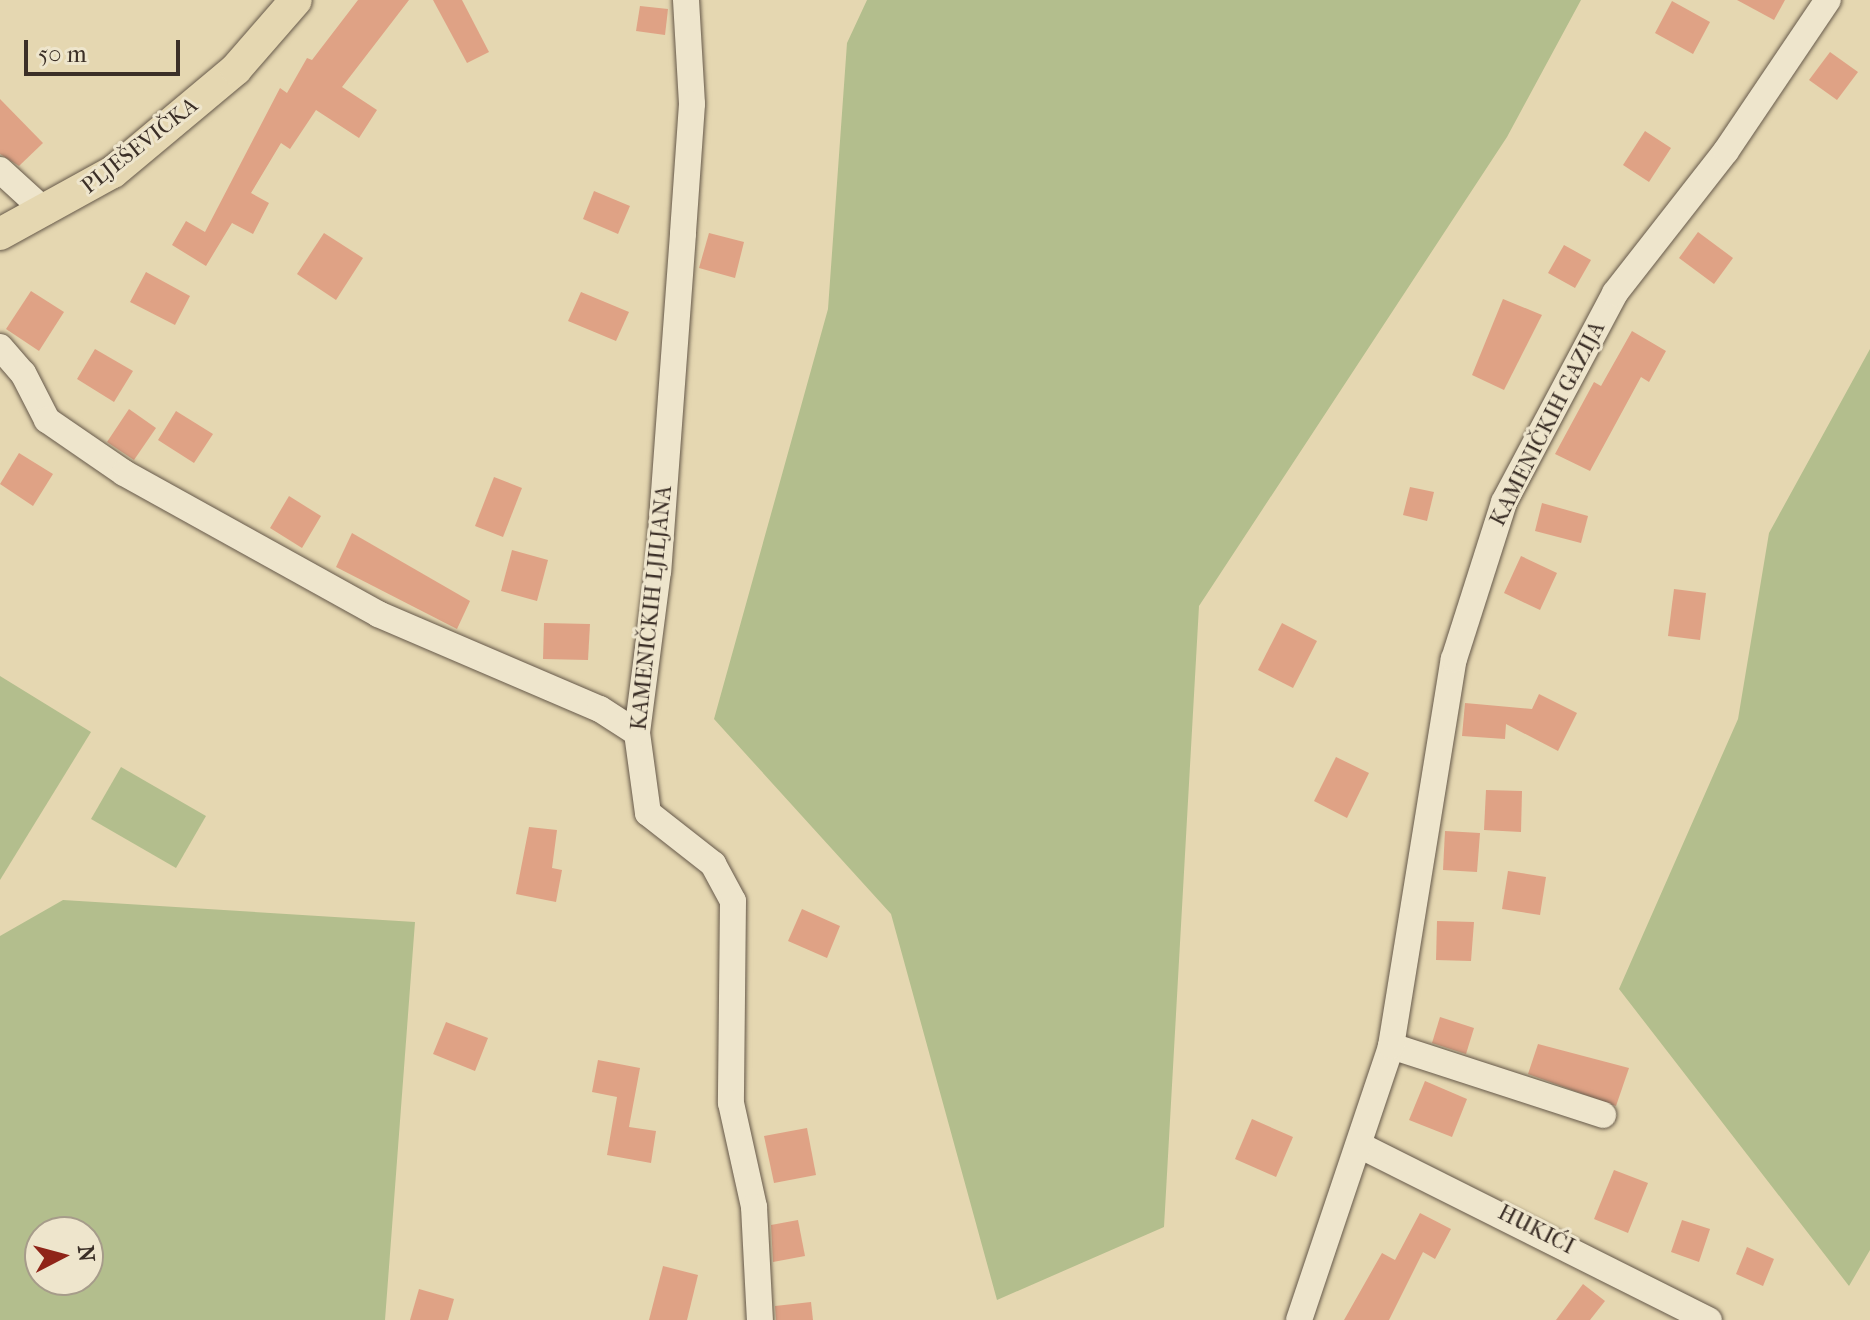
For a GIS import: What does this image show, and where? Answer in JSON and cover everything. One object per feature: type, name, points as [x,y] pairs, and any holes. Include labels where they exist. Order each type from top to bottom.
[{"type":"main road","name":"PLJEŠEVIČKA","points":[[0,234],[46,212],[169,127],[236,69],[296,0]]},
{"type":"street","name":"KAMENIČKIH LJILJANA","points":[[686,0],[692,104],[658,571],[637,733],[648,813],[713,864],[733,901],[731,1103],[754,1207],[760,1320]]},
{"type":"street","name":"KAMENIČKIH GAZIJA","points":[[1299,1320],[1361,1146],[1391,1046],[1454,659],[1504,502],[1615,293],[1726,151],[1828,0]]},
{"type":"street","points":[[0,170],[46,212]]},
{"type":"street","points":[[0,347],[23,373],[47,420],[124,473],[378,614],[600,709],[637,733]]},
{"type":"street","points":[[1391,1046],[1603,1115]]},
{"type":"street","name":"HUKIĆI","points":[[1361,1146],[1709,1320]]},
{"type":"green space","points":[[867,0],[1581,0],[1507,137],[1199,606],[1164,1227],[997,1300],[891,914],[714,719],[828,309],[847,43]]},
{"type":"green space","points":[[1870,349],[1870,1250],[1849,1286],[1619,989],[1738,719],[1769,533]]},
{"type":"green space","points":[[0,676],[91,732],[0,880]]},
{"type":"green space","points":[[121,767],[206,816],[176,868],[91,819]]},
{"type":"green space","points":[[63,900],[415,922],[385,1320],[0,1320],[0,936]]},
{"type":"building","points":[[358,0],[409,0],[342,87],[377,110],[359,138],[316,110],[290,149],[281,143],[251,193],[269,203],[253,234],[232,223],[206,266],[172,245],[186,221],[205,232],[280,88],[287,93],[307,58],[312,60]]},
{"type":"building","points":[[433,0],[462,0],[489,52],[467,63]]},
{"type":"building","points":[[1737,0],[1785,0],[1774,20]]},
{"type":"building","points":[[1672,1],[1710,22],[1693,54],[1655,33]]},
{"type":"building","points":[[640,6],[668,9],[665,35],[636,31]]},
{"type":"building","points":[[1830,52],[1858,72],[1837,100],[1809,80]]},
{"type":"building","points":[[0,99],[43,143],[19,166],[0,154]]},
{"type":"building","points":[[1645,131],[1671,148],[1649,182],[1623,165]]},
{"type":"building","points":[[594,191],[630,206],[618,234],[583,219]]},
{"type":"building","points":[[1698,232],[1733,258],[1714,284],[1679,258]]},
{"type":"building","points":[[324,233],[363,258],[336,300],[297,274]]},
{"type":"building","points":[[709,233],[744,242],[735,278],[699,268]]},
{"type":"building","points":[[1564,245],[1591,260],[1575,288],[1548,273]]},
{"type":"building","points":[[146,272],[190,296],[175,325],[130,302]]},
{"type":"building","points":[[31,291],[64,312],[39,351],[6,329]]},
{"type":"building","points":[[581,292],[629,312],[616,341],[568,321]]},
{"type":"building","points":[[1503,299],[1542,315],[1504,390],[1472,375]]},
{"type":"building","points":[[1632,331],[1666,351],[1649,382],[1641,377],[1590,471],[1555,454],[1594,382],[1601,386]]},
{"type":"building","points":[[95,349],[133,371],[114,402],[77,379]]},
{"type":"building","points":[[129,409],[156,428],[134,460],[107,442]]},
{"type":"building","points":[[176,411],[213,434],[194,463],[158,440]]},
{"type":"building","points":[[19,453],[53,474],[33,506],[0,484]]},
{"type":"building","points":[[494,477],[522,488],[503,537],[475,526]]},
{"type":"building","points":[[1410,487],[1434,492],[1427,521],[1403,515]]},
{"type":"building","points":[[289,496],[321,516],[302,548],[270,528]]},
{"type":"building","points":[[1542,503],[1588,516],[1581,543],[1535,531]]},
{"type":"building","points":[[352,533],[470,601],[457,629],[336,567]]},
{"type":"building","points":[[512,550],[548,560],[537,601],[501,591]]},
{"type":"building","points":[[1521,556],[1557,573],[1540,610],[1504,593]]},
{"type":"building","points":[[1674,589],[1706,593],[1700,640],[1668,636]]},
{"type":"building","points":[[544,623],[590,624],[588,660],[543,659]]},
{"type":"building","points":[[1282,623],[1317,641],[1293,688],[1258,670]]},
{"type":"building","points":[[1539,694],[1577,713],[1558,751],[1506,724],[1505,739],[1462,736],[1465,703],[1532,709]]},
{"type":"building","points":[[1336,757],[1369,773],[1347,818],[1314,801]]},
{"type":"building","points":[[1486,790],[1522,791],[1521,832],[1484,830]]},
{"type":"building","points":[[529,827],[557,830],[552,868],[562,870],[556,902],[516,894]]},
{"type":"building","points":[[1445,831],[1480,833],[1477,872],[1443,870]]},
{"type":"building","points":[[1508,871],[1546,877],[1540,915],[1502,909]]},
{"type":"building","points":[[802,909],[840,926],[827,958],[788,941]]},
{"type":"building","points":[[1437,921],[1474,922],[1471,961],[1436,960]]},
{"type":"building","points":[[1440,1017],[1474,1028],[1466,1054],[1432,1043]]},
{"type":"building","points":[[446,1022],[488,1038],[475,1071],[433,1054]]},
{"type":"building","points":[[1538,1044],[1629,1068],[1616,1106],[1528,1074]]},
{"type":"building","points":[[598,1060],[640,1068],[629,1127],[656,1131],[651,1163],[607,1155],[617,1097],[592,1092]]},
{"type":"building","points":[[1425,1081],[1467,1099],[1452,1137],[1409,1120]]},
{"type":"building","points":[[1252,1119],[1293,1137],[1276,1177],[1235,1159]]},
{"type":"building","points":[[807,1128],[816,1175],[774,1183],[764,1136]]},
{"type":"building","points":[[1614,1170],[1648,1183],[1628,1233],[1594,1219]]},
{"type":"building","points":[[1420,1213],[1451,1229],[1435,1259],[1423,1252],[1389,1320],[1344,1320],[1382,1253],[1395,1260]]},
{"type":"building","points":[[798,1220],[805,1256],[773,1262],[771,1225]]},
{"type":"building","points":[[1682,1220],[1710,1229],[1699,1262],[1671,1252]]},
{"type":"building","points":[[1747,1247],[1774,1259],[1763,1286],[1736,1274]]},
{"type":"building","points":[[663,1266],[698,1275],[687,1320],[649,1320]]},
{"type":"building","points":[[1583,1284],[1605,1301],[1590,1320],[1556,1320]]},
{"type":"building","points":[[419,1289],[454,1299],[448,1320],[410,1320]]},
{"type":"building","points":[[811,1302],[813,1320],[776,1320],[775,1306]]}]
